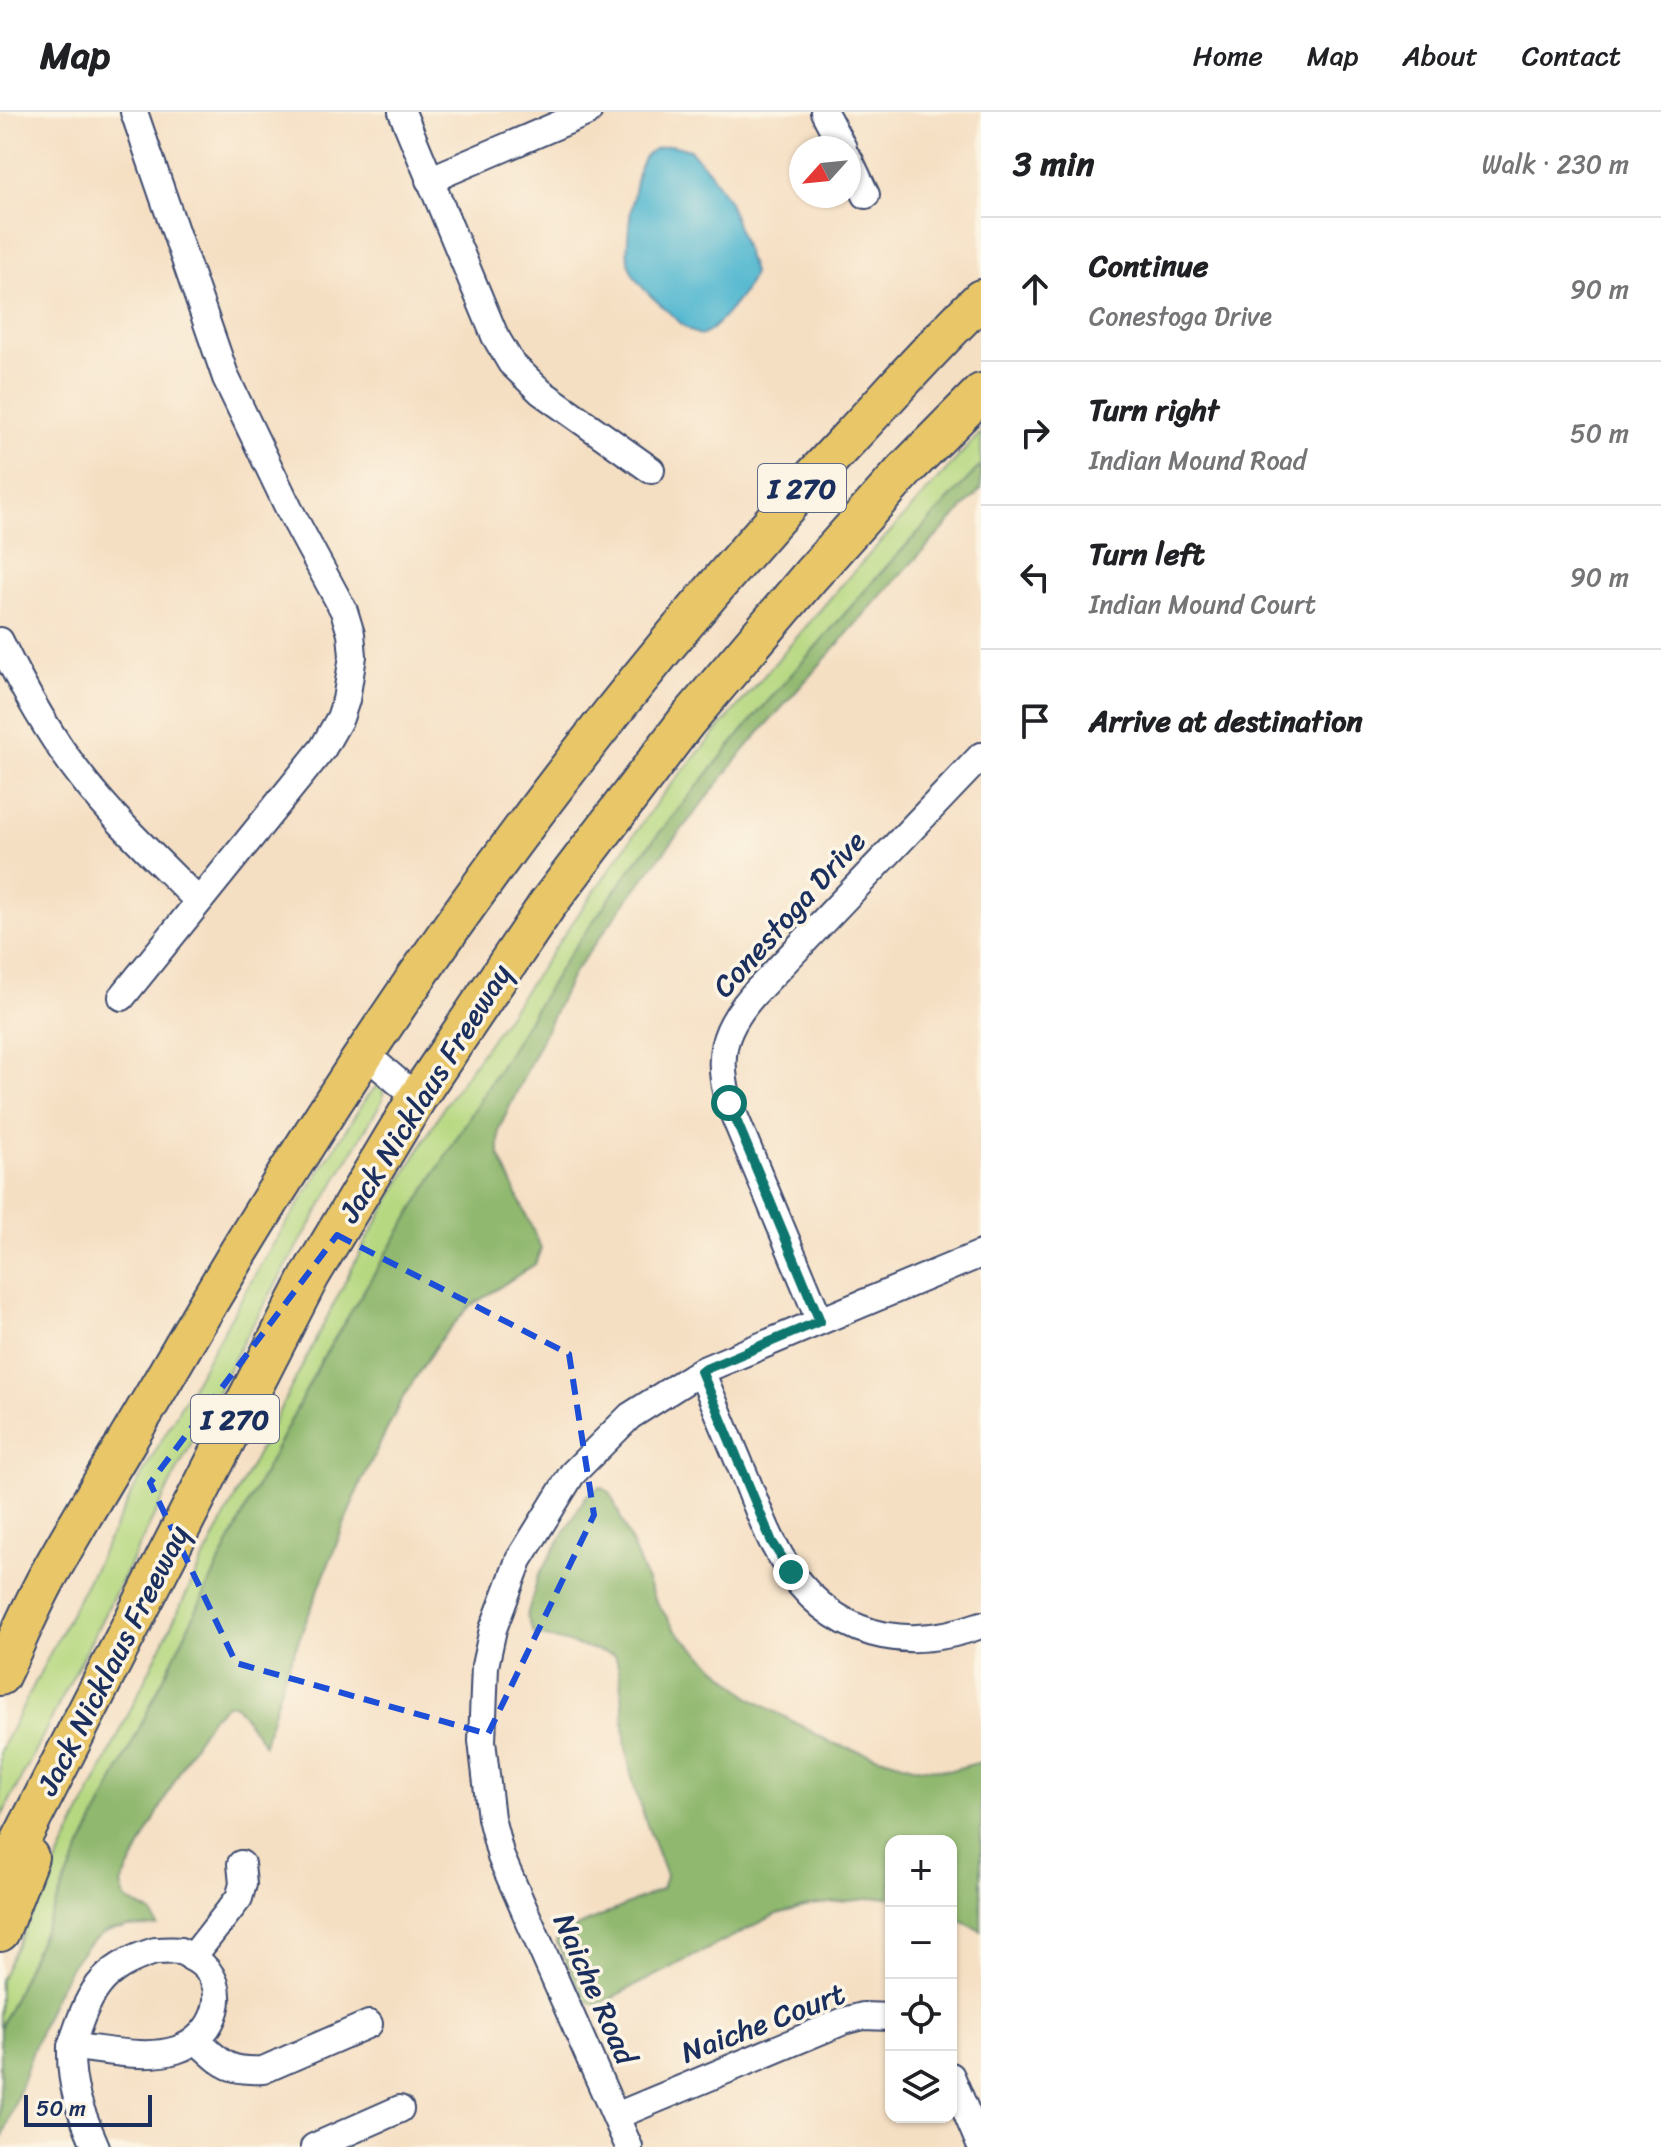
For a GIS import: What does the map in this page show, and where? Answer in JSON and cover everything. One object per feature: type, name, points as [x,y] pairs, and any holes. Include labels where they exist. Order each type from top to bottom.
[{"type":"highway","name":"I 270","points":[[0,1676],[47,1578],[246,1237],[363,1052],[459,913],[599,727],[685,620],[779,512],[981,299]]},
{"type":"highway","name":"Jack Nicklaus Freeway","points":[[0,1881],[310,1276],[417,1098],[547,905],[686,722],[905,470],[981,393]]},
{"type":"highway","points":[[0,1661],[47,1578]]},
{"type":"highway","points":[[0,1932],[68,1749]]},
{"type":"street","points":[[122,997],[323,748],[340,718],[351,681],[351,634],[344,611],[289,509],[226,378],[134,112]]},
{"type":"street","points":[[402,112],[495,336],[511,363],[541,392],[651,470]]},
{"type":"street","points":[[429,180],[588,112]]},
{"type":"street","points":[[824,112],[837,136]]},
{"type":"street","points":[[861,184],[866,195]]},
{"type":"street","points":[[0,641],[23,689],[82,778],[119,821],[198,901]]},
{"type":"street","name":"Conestoga Drive","points":[[820,1321],[729,1103],[721,1075],[729,1029],[753,995],[981,756]]},
{"type":"street","points":[[363,1052],[417,1098]]},
{"type":"street","name":"Naiche Road","points":[[629,2147],[501,1857],[485,1779],[482,1717],[485,1666],[504,1594],[519,1560],[572,1474],[630,1416],[701,1371],[981,1254]]},
{"type":"street","points":[[701,1371],[772,1542],[791,1572],[815,1600],[847,1624],[879,1635],[915,1640],[952,1635],[981,1625]]},
{"type":"street","points":[[192,1958],[239,1898],[243,1884],[241,1864]]},
{"type":"street","points":[[71,2047],[153,2054],[176,2050],[201,2038],[215,2016],[217,1989],[205,1966],[192,1958],[182,1952],[155,1951],[134,1958],[95,1988],[85,2003],[71,2047],[70,2076],[78,2105],[96,2147]]},
{"type":"street","name":"Naiche Court","points":[[616,2116],[844,2021],[863,2016],[885,2016]]},
{"type":"street","points":[[196,2040],[226,2067],[263,2070],[369,2024]]},
{"type":"street","points":[[957,2090],[981,2147]]},
{"type":"street","points":[[314,2147],[400,2109]]},
{"type":"highlighted area","points":[[337,1235],[569,1354],[594,1515],[488,1734],[236,1663],[150,1483]]},
{"type":"green space","points":[[981,432],[981,465],[877,577],[750,722],[638,859],[564,962],[321,1361],[73,1865],[0,2029],[0,1980],[198,1570],[366,1241],[445,1105],[659,799],[839,588]]},
{"type":"green space","points":[[981,465],[981,489],[876,601],[746,748],[572,975],[499,1129],[499,1155],[541,1248],[535,1264],[469,1307],[439,1341],[402,1399],[360,1484],[283,1680],[264,1744],[235,1704],[227,1705],[212,1717],[191,1749],[121,1884],[125,1899],[153,1914],[157,1926],[122,1928],[102,1934],[84,1950],[67,1972],[40,2030],[0,2145],[0,2029],[73,1865],[321,1361],[564,962],[638,859],[750,722],[877,577]]},
{"type":"green space","points":[[377,1086],[383,1089],[383,1099],[242,1343],[0,1820],[0,1751],[138,1482],[261,1264],[368,1095]]},
{"type":"green space","points":[[600,1487],[610,1492],[654,1598],[676,1631],[750,1698],[832,1743],[913,1767],[951,1770],[981,1762],[981,1931],[957,1919],[957,1835],[885,1835],[885,1897],[811,1905],[777,1914],[597,2005],[586,2001],[557,1943],[557,1936],[662,1889],[666,1876],[629,1764],[615,1655],[534,1634],[527,1616],[538,1577],[586,1496]]},
{"type":"water","points":[[672,145],[690,150],[710,172],[729,202],[753,272],[732,307],[703,335],[686,328],[654,299],[637,280],[629,265],[631,214],[642,162],[651,151]]},
{"type":"route","points":[[729,1103],[820,1321],[701,1371],[772,1542],[791,1572]]}]
